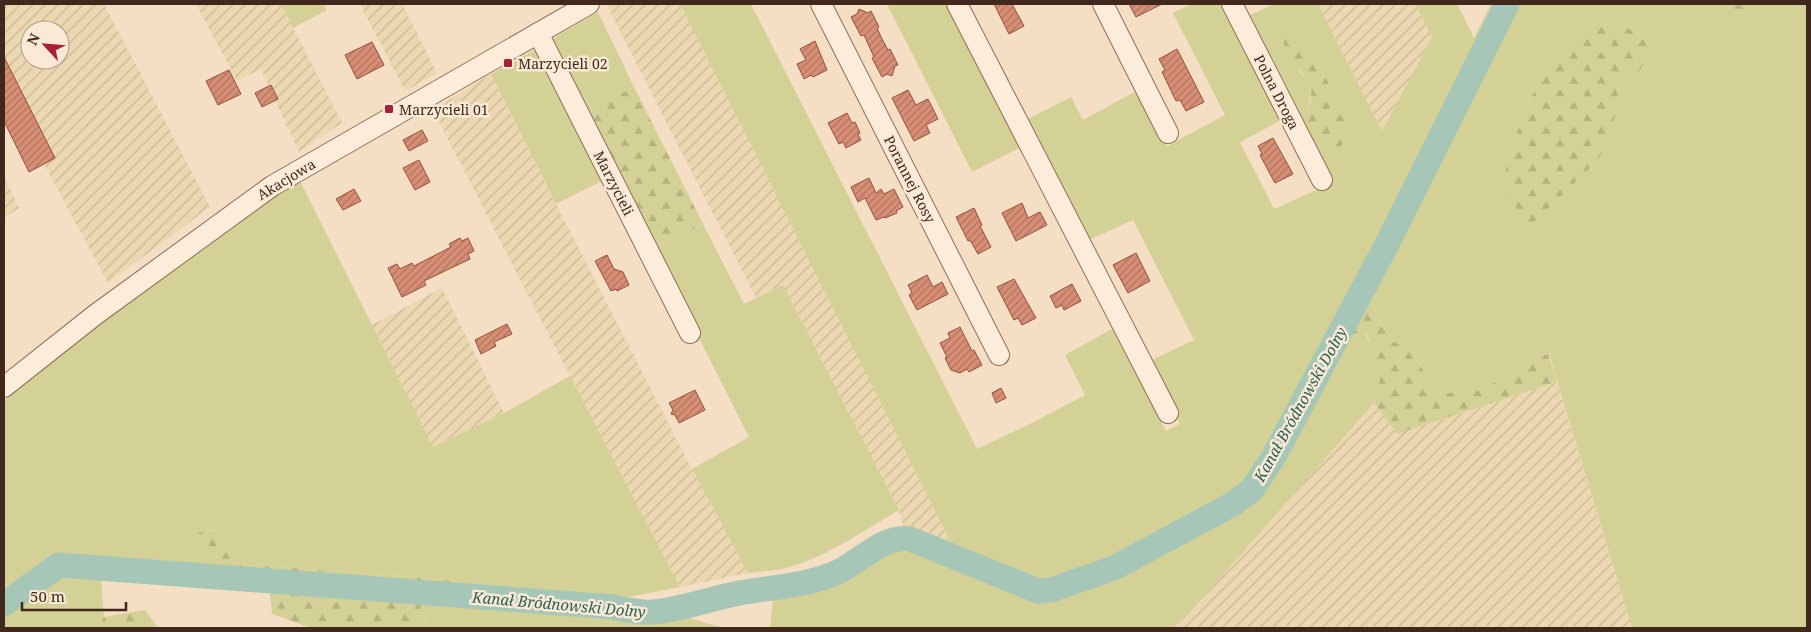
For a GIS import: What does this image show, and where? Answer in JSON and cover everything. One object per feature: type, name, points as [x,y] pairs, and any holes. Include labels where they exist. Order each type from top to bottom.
[{"type":"street","name":"Akacjowa","points":[[4,387],[96,315],[272,186],[589,4]]},
{"type":"street","name":"Porannej Rosy","points":[[821,4],[999,354]]},
{"type":"street","points":[[957,4],[1168,413]]},
{"type":"street","points":[[1103,4],[1168,133]]},
{"type":"street","name":"Polna Droga","points":[[1232,4],[1322,180]]},
{"type":"street","name":"Marzycieli","points":[[538,33],[690,333]]},
{"type":"shaded area","points":[[4,4],[104,4],[210,207],[108,283],[4,90]]},
{"type":"shaded area","points":[[196,4],[281,4],[342,123],[299,152],[261,69],[237,81]]},
{"type":"shaded area","points":[[360,4],[402,4],[437,73],[405,91]]},
{"type":"shaded area","points":[[611,4],[680,4],[953,544],[903,525],[899,510],[783,285],[756,298],[607,6]]},
{"type":"shaded area","points":[[1318,4],[1415,4],[1432,37],[1382,131]]},
{"type":"shaded area","points":[[491,74],[692,469],[748,573],[680,587],[530,299],[433,110]]},
{"type":"shaded area","points":[[4,176],[19,208],[4,218]]},
{"type":"shaded area","points":[[442,288],[504,413],[433,447],[372,325]]},
{"type":"shaded area","points":[[1557,382],[1632,628],[1173,628],[1186,617],[1374,403],[1397,434]]},
{"type":"green space","points":[[281,4],[323,4],[327,10],[293,28]]},
{"type":"green space","points":[[680,4],[751,4],[977,449],[1085,395],[1065,355],[1112,329],[1166,431],[1180,424],[1148,362],[1194,340],[1133,220],[1087,241],[1026,120],[1071,97],[1083,120],[1138,90],[1167,146],[1225,115],[1173,13],[1192,4],[1226,4],[1285,118],[1240,142],[1274,209],[1332,183],[1316,150],[1343,108],[1308,47],[1297,35],[1285,35],[1299,71],[1309,83],[1311,91],[1305,129],[1248,16],[1274,4],[1318,4],[1382,131],[1432,37],[1415,4],[1457,4],[1474,38],[1491,4],[1726,4],[1728,11],[1755,8],[1754,4],[1807,4],[1807,628],[1632,628],[1549,354],[1522,362],[1483,390],[1436,394],[1411,349],[1394,342],[1380,322],[1373,305],[1376,288],[1349,334],[1365,331],[1375,358],[1380,378],[1374,403],[1186,617],[1173,628],[770,628],[773,600],[823,591],[905,546],[903,525],[952,544]],"holes":[[[1603,24],[1627,27],[1653,45],[1620,77],[1614,122],[1506,166],[1526,105],[1551,66]]]},
{"type":"green space","points":[[887,4],[948,4],[1021,147],[972,172]]},
{"type":"green space","points":[[1726,4],[1754,4],[1755,8],[1746,15],[1728,11]]},
{"type":"green space","points":[[598,12],[634,87],[584,112],[549,41]]},
{"type":"green space","points":[[1603,24],[1627,27],[1654,45],[1636,77],[1620,77],[1614,122],[1598,160],[1531,225],[1509,200],[1506,166],[1526,105],[1551,66],[1580,34]]},
{"type":"green space","points":[[1290,33],[1297,35],[1308,47],[1343,108],[1346,134],[1341,147],[1330,151],[1316,150],[1307,134],[1305,118],[1311,91],[1307,80],[1285,48],[1285,35]]},
{"type":"green space","points":[[540,47],[607,178],[556,204],[491,74]]},
{"type":"green space","points":[[634,87],[703,224],[654,249],[584,112]]},
{"type":"green space","points":[[300,181],[433,447],[504,413],[570,376],[680,587],[628,597],[502,587],[416,577],[233,564],[215,529],[207,530],[205,563],[76,574],[101,577],[104,617],[97,628],[4,628],[4,401],[92,329],[222,233]]},
{"type":"green space","points":[[703,224],[744,304],[783,285],[899,510],[830,550],[786,568],[748,573],[692,469],[749,437],[654,249]]},
{"type":"green space","points":[[1376,286],[1373,305],[1380,322],[1394,342],[1411,349],[1436,394],[1483,390],[1522,362],[1548,354],[1557,382],[1397,434],[1374,403],[1380,378],[1366,331],[1349,335]]},
{"type":"green space","points":[[215,529],[233,564],[416,577],[596,595],[602,616],[418,598],[428,628],[311,628],[272,614],[270,590],[76,575],[77,555],[205,563],[198,533]]},
{"type":"green space","points":[[417,598],[602,616],[679,615],[724,628],[428,628]]},
{"type":"green space","points":[[145,610],[158,628],[97,628],[104,617]]},
{"type":"building","points":[[994,4],[1012,4],[1024,26],[1009,34]]},
{"type":"building","points":[[1129,4],[1162,4],[1136,17]]},
{"type":"building","points":[[859,9],[868,13],[871,11],[879,27],[877,28],[882,39],[888,50],[890,49],[898,65],[895,66],[892,76],[887,74],[882,77],[872,58],[874,57],[864,35],[861,36],[851,17],[857,14]]},
{"type":"building","points":[[815,41],[827,70],[804,79],[797,64],[806,60],[800,49]]},
{"type":"building","points":[[372,42],[384,65],[357,79],[345,55]]},
{"type":"building","points":[[1177,49],[1204,102],[1186,111],[1180,100],[1176,101],[1162,72],[1165,70],[1159,59]]},
{"type":"building","points":[[4,57],[55,158],[29,172],[4,121]]},
{"type":"building","points":[[229,70],[241,94],[218,105],[206,81]]},
{"type":"building","points":[[271,85],[278,99],[262,107],[255,93]]},
{"type":"building","points":[[908,90],[916,105],[928,99],[938,119],[926,125],[930,133],[914,141],[892,98]]},
{"type":"building","points":[[847,113],[852,123],[855,122],[861,140],[846,148],[843,142],[839,144],[828,123]]},
{"type":"building","points":[[422,130],[428,141],[409,151],[403,140]]},
{"type":"building","points":[[1273,138],[1293,174],[1275,183],[1260,155],[1262,154],[1258,146]]},
{"type":"building","points":[[419,160],[430,182],[415,190],[403,168]]},
{"type":"building","points":[[869,178],[876,193],[881,189],[884,194],[894,189],[903,207],[896,211],[897,213],[876,220],[865,198],[858,202],[851,187]]},
{"type":"building","points":[[354,189],[361,201],[343,210],[336,199]]},
{"type":"building","points":[[1022,203],[1028,218],[1040,212],[1047,225],[1016,241],[1002,213]]},
{"type":"building","points":[[974,208],[982,225],[980,226],[991,247],[978,254],[970,240],[968,241],[956,217]]},
{"type":"building","points":[[460,238],[462,241],[468,238],[474,251],[468,254],[470,259],[424,281],[426,285],[402,297],[388,268],[397,264],[400,269],[412,263],[414,266],[451,247],[449,244]]},
{"type":"building","points":[[1136,253],[1150,281],[1128,293],[1113,265]]},
{"type":"building","points":[[607,255],[614,269],[623,272],[629,285],[617,291],[616,289],[611,291],[595,261]]},
{"type":"building","points":[[927,275],[933,287],[942,282],[948,294],[917,310],[909,295],[912,293],[908,285]]},
{"type":"building","points":[[1014,279],[1036,318],[1022,325],[1018,318],[1014,320],[997,287]]},
{"type":"building","points":[[1072,284],[1081,301],[1064,310],[1062,305],[1056,308],[1050,296]]},
{"type":"building","points":[[507,324],[512,334],[494,342],[496,346],[481,354],[475,340]]},
{"type":"building","points":[[960,327],[972,351],[974,350],[982,365],[969,372],[967,369],[960,373],[951,370],[940,343],[950,338],[948,333]]},
{"type":"building","points":[[1001,388],[1006,398],[996,403],[992,393]]},
{"type":"building","points":[[695,390],[705,410],[679,423],[675,415],[671,414],[673,410],[669,403]]},
{"type":"waterway","name":"Kanał Bródnowski Dolny","points":[[4,604],[59,565],[614,607],[647,612],[671,610],[744,592],[812,581],[838,572],[881,545],[900,539],[910,539],[1038,591],[1051,590],[1114,568],[1231,505],[1252,490],[1273,458],[1385,248],[1507,4]]},
{"type":"place","name":"Marzycieli 02","points":[[508,63]]},
{"type":"place","name":"Marzycieli 01","points":[[389,109]]}]
